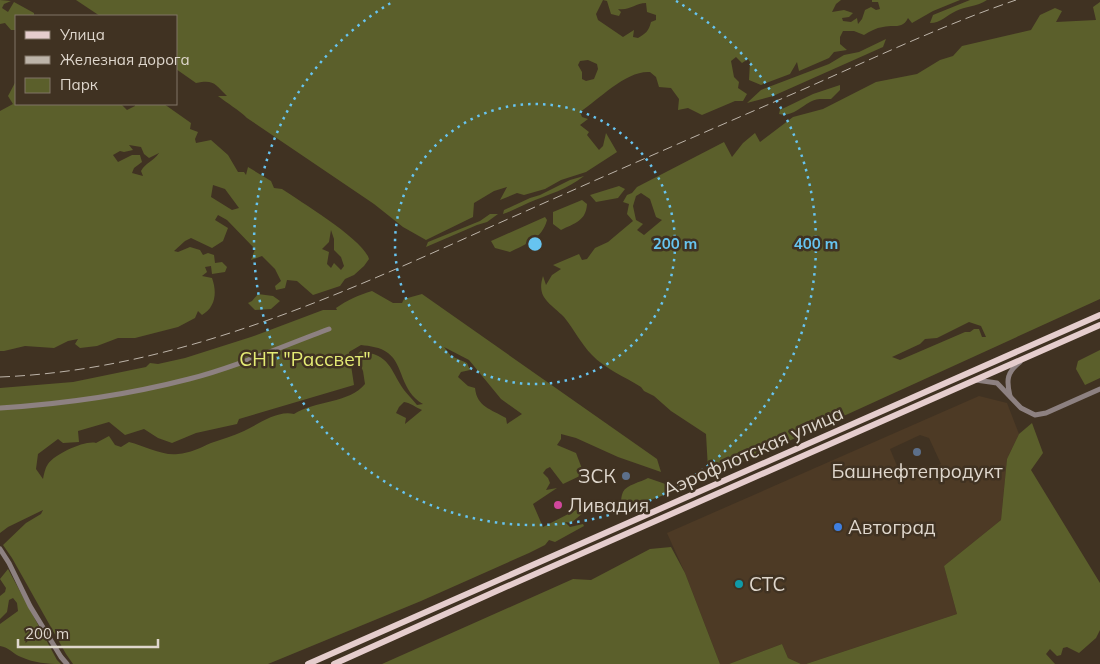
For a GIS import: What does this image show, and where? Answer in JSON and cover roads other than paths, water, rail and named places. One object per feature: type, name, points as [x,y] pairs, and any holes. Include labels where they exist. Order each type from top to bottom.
[{"type":"main road","name":"Аэрофлотская улица","points":[[308,664],[1100,315]]},
{"type":"main road","name":"Аэрофлотская улица","points":[[334,664],[501,588],[1100,325]]},
{"type":"street","points":[[0,408],[35,406],[189,379],[329,329]]},
{"type":"street","points":[[1010,396],[1008,375],[1012,369],[1026,358]]},
{"type":"street","points":[[974,380],[997,384],[1021,408],[1035,415],[1100,389]]},
{"type":"street","points":[[0,549],[53,645],[67,664]]},
{"type":"railway","points":[[0,377],[64,371],[127,361],[190,345],[251,326],[311,304],[371,280],[909,42],[1016,0]]},
{"type":"place","name":"Башнефтепродукт","points":[[917,452]]},
{"type":"place","name":"ЗСК","points":[[626,476]]},
{"type":"place","name":"Ливадия","points":[[558,505]]},
{"type":"place","name":"Автоград","points":[[838,527]]},
{"type":"place","name":"СТС","points":[[739,584]]},
{"type":"park label","name":"СНТ \"Рассвет\"","points":[[305,359]]}]
